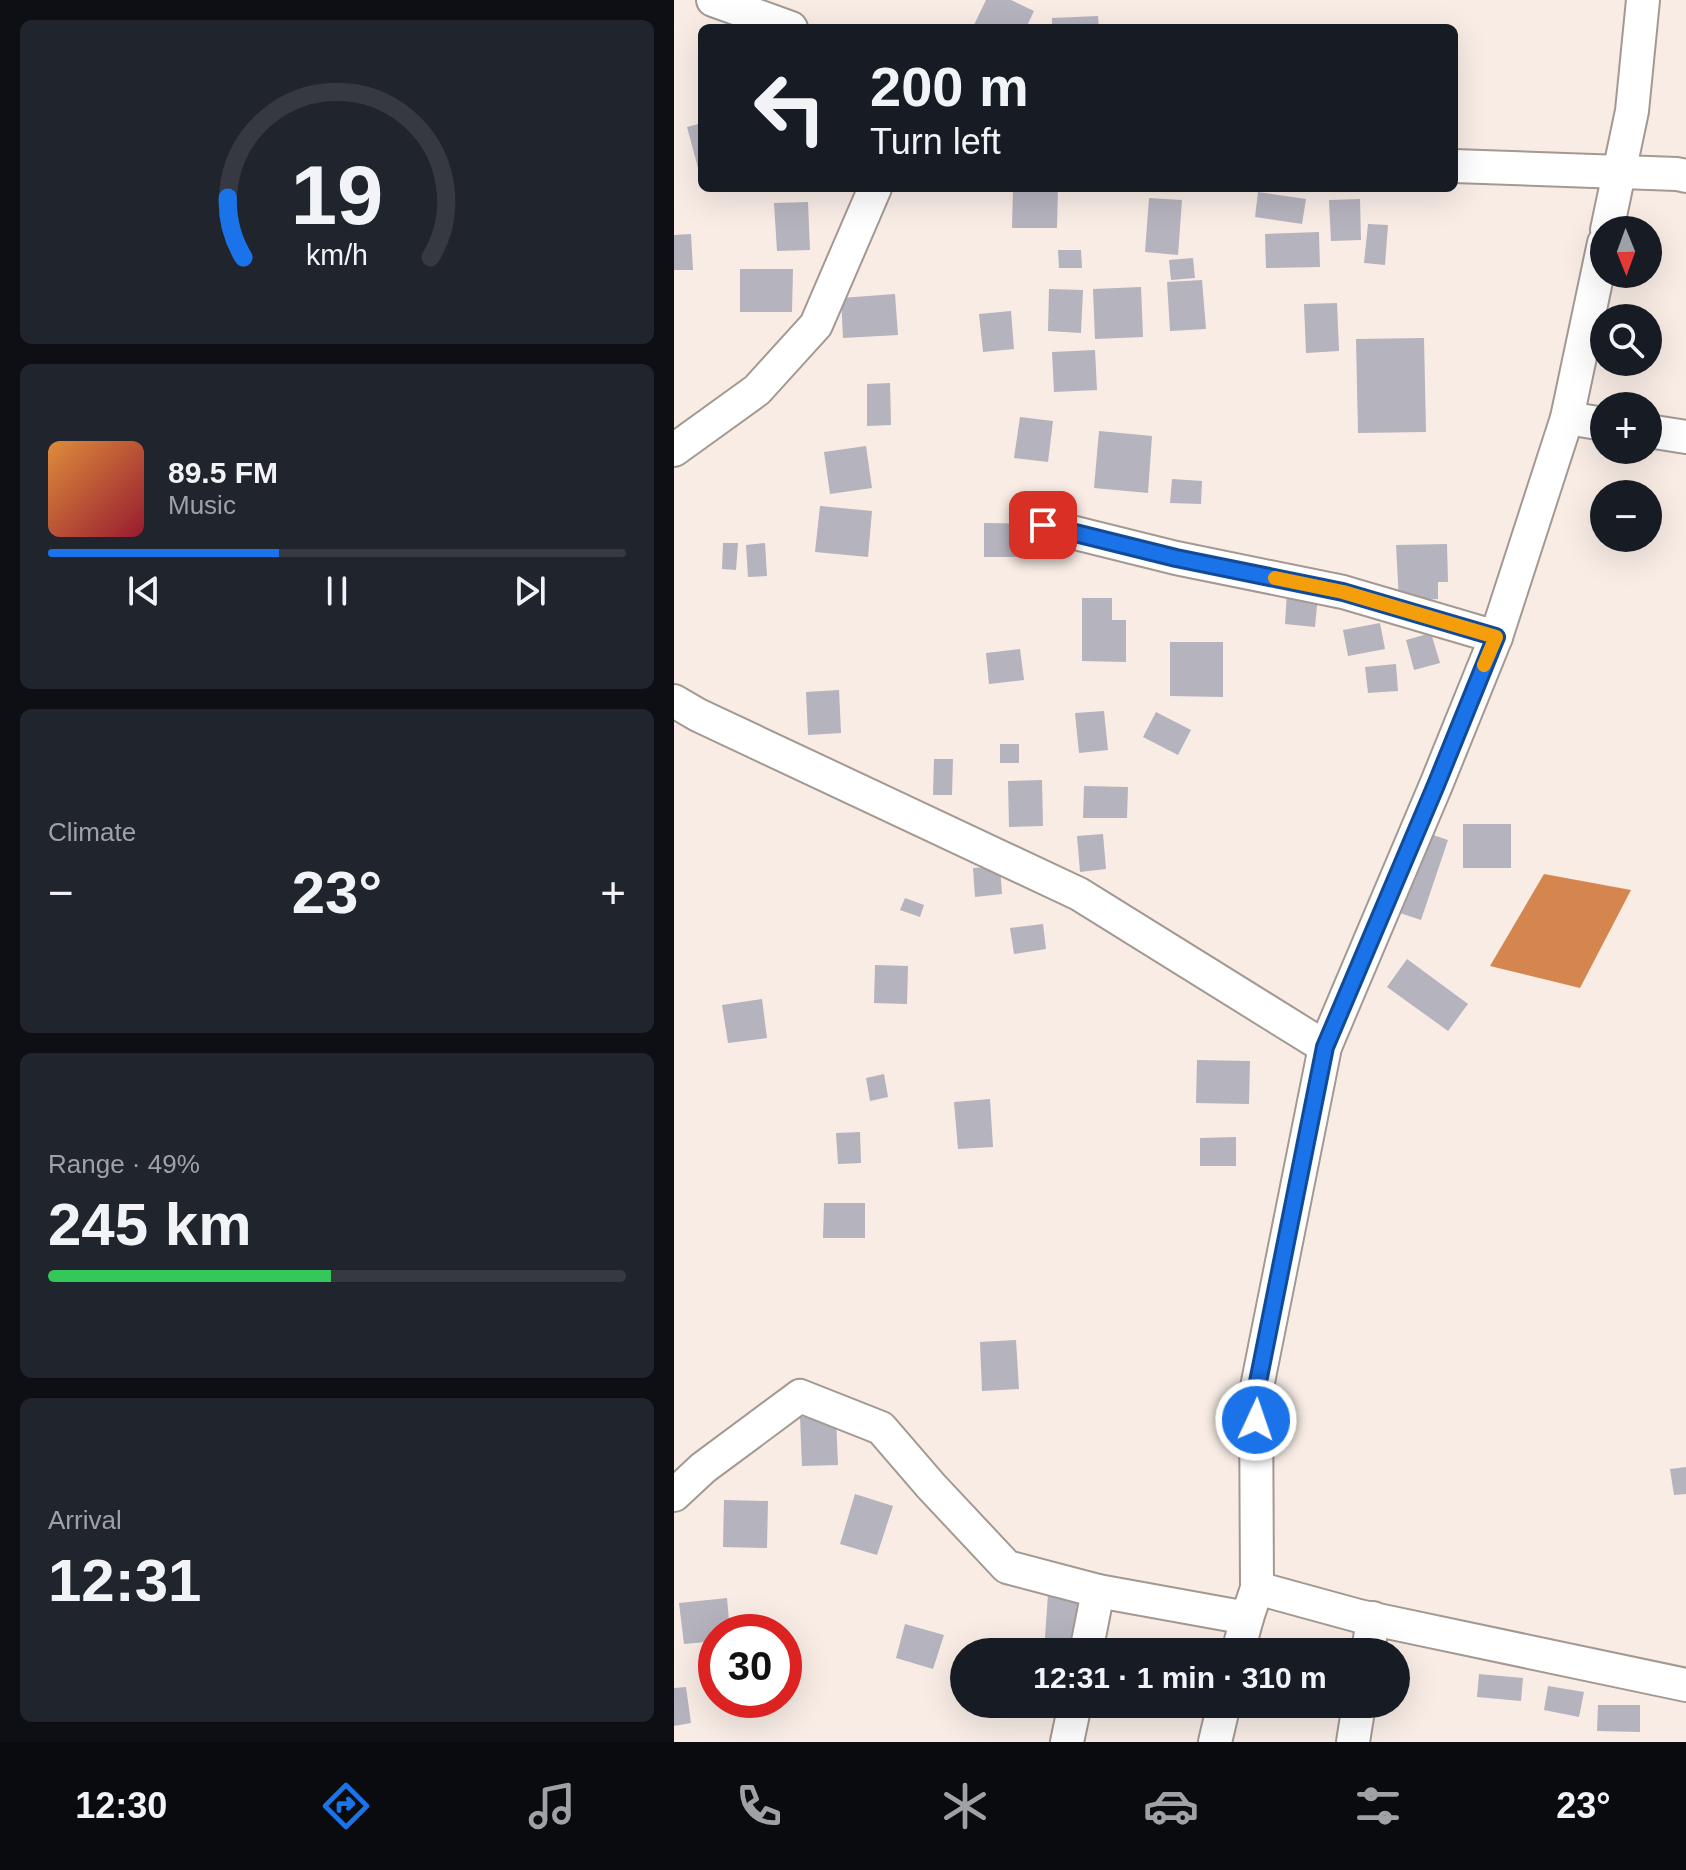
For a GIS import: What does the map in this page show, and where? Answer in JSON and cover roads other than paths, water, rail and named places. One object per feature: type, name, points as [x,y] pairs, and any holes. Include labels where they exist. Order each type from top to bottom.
[{"type":"street","points":[[713,0],[780,24]]},
{"type":"street","points":[[1610,216],[1632,111],[1643,0]]},
{"type":"street","points":[[1458,166],[1686,176]]},
{"type":"street","points":[[674,450],[757,390],[816,325],[873,192]]},
{"type":"street","points":[[1242,1638],[1257,1588],[1256,1392],[1325,1047],[1496,637],[1567,418],[1594,288]]},
{"type":"street","points":[[1567,418],[1590,422]]},
{"type":"street","points":[[1662,433],[1686,437]]},
{"type":"street","points":[[1043,525],[1176,558],[1343,592],[1496,637]]},
{"type":"street","points":[[674,701],[1079,894],[1325,1047]]},
{"type":"street","points":[[674,1495],[703,1468],[800,1396],[881,1428],[1007,1567],[1098,1591],[1247,1618]]},
{"type":"street","points":[[1257,1588],[1359,1616],[1686,1685]]},
{"type":"street","points":[[1089,1638],[1098,1591]]},
{"type":"street","points":[[1370,1638],[1373,1618]]},
{"type":"street","points":[[1067,1742],[1072,1718]]},
{"type":"street","points":[[1215,1742],[1221,1718]]},
{"type":"street","points":[[1353,1742],[1357,1718]]}]
